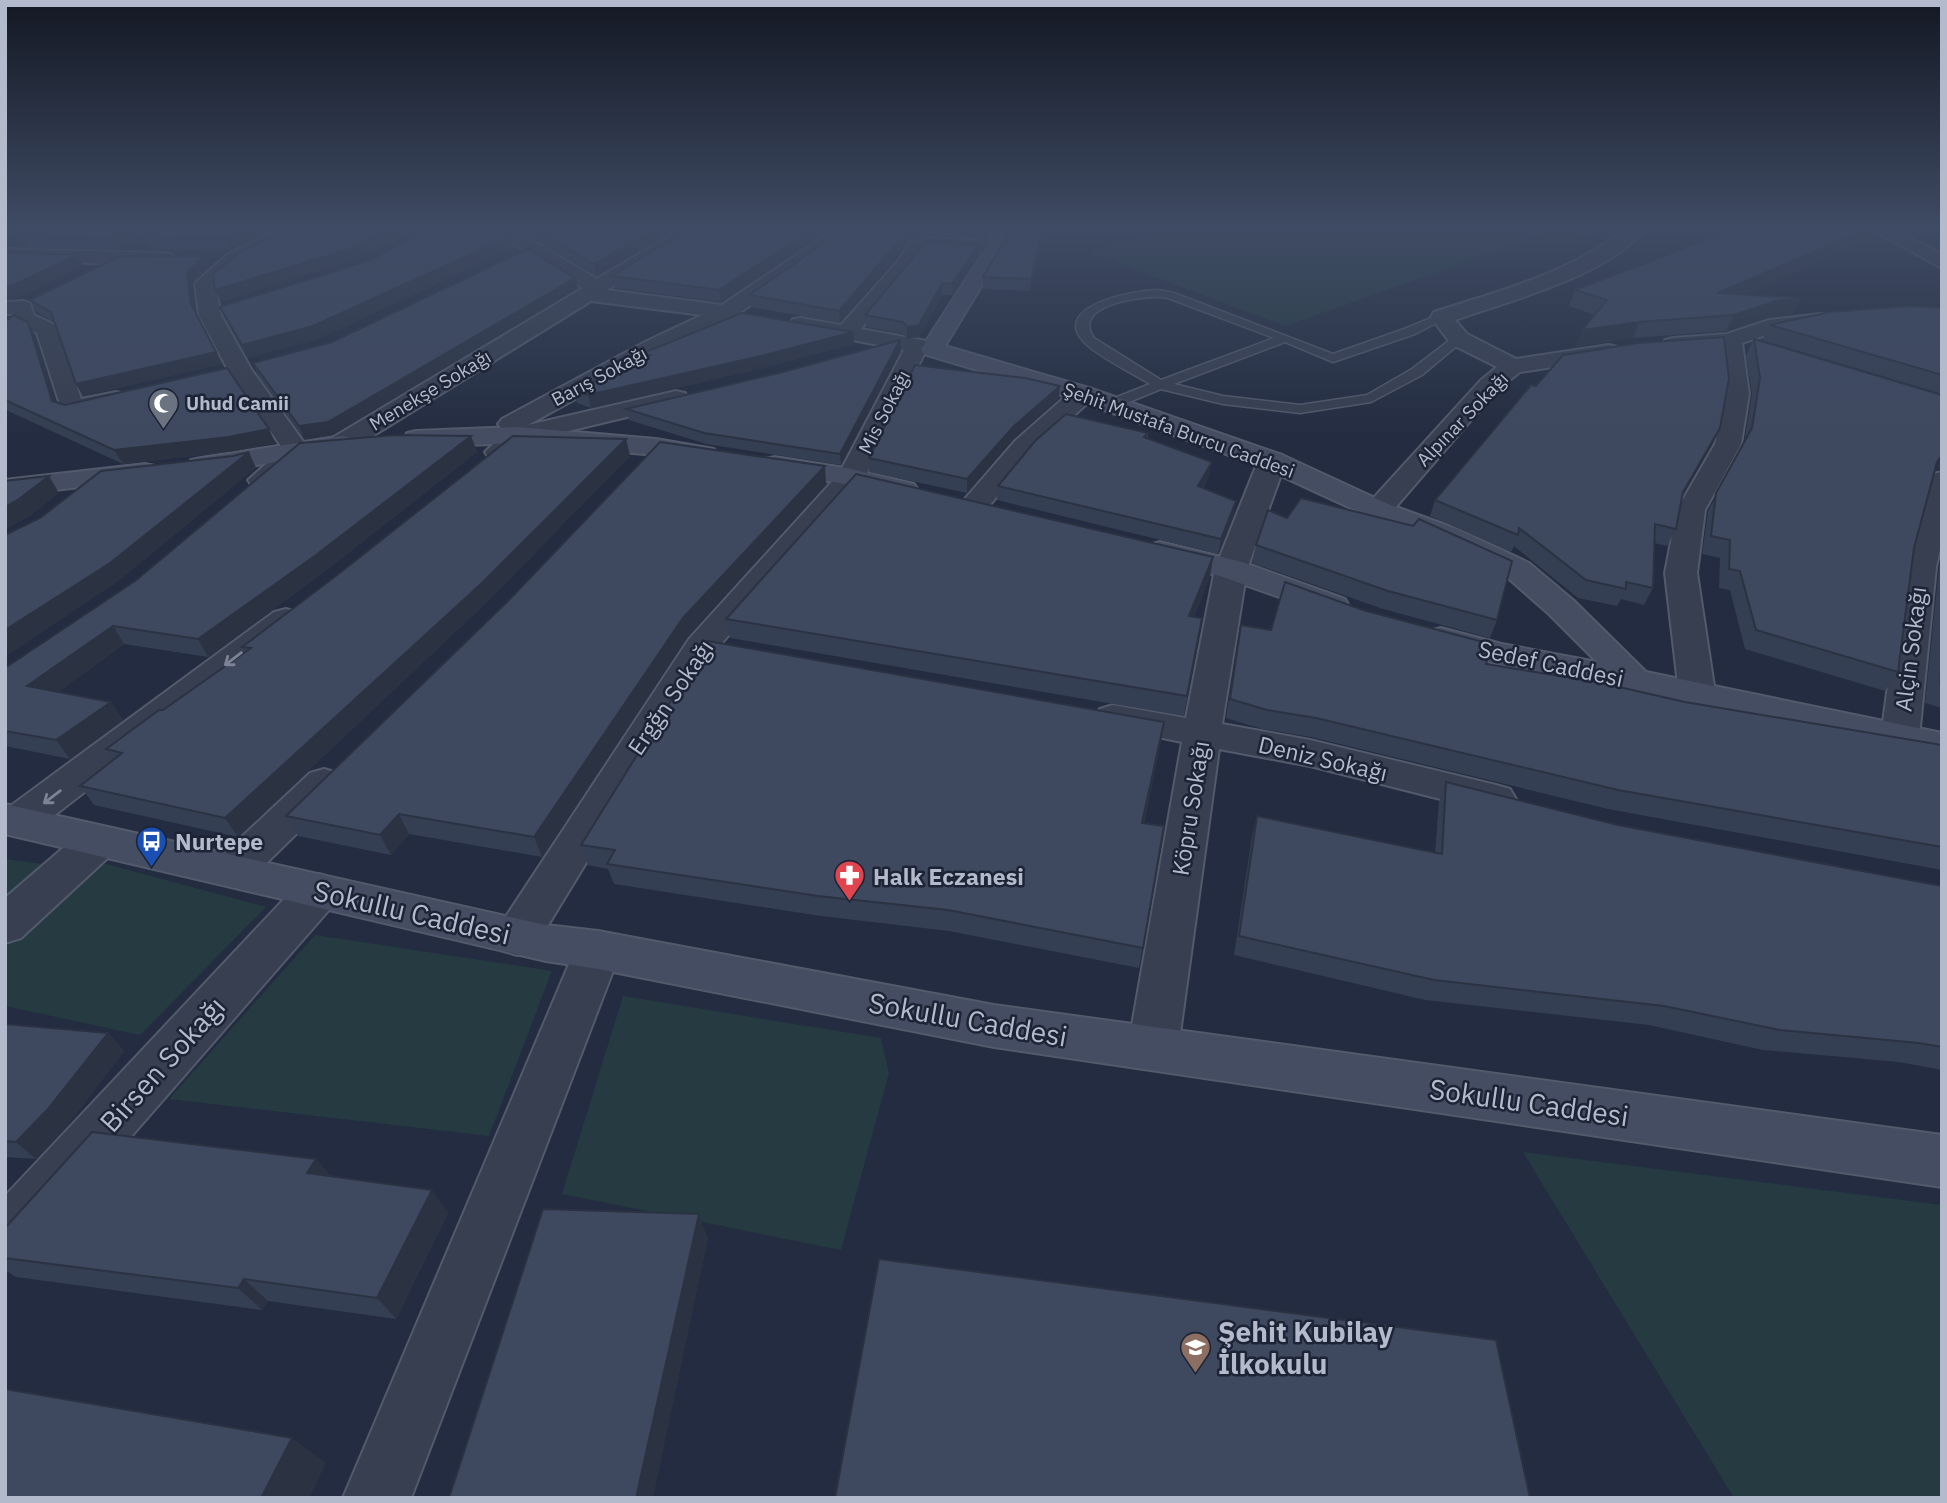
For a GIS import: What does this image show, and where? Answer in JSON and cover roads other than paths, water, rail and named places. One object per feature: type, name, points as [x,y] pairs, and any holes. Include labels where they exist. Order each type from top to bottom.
[{"type":"street","points":[[211,297],[240,370],[297,450]]},
{"type":"street","name":"Menekşe Sokağı","points":[[341,444],[582,297]]},
{"type":"street","points":[[631,297],[753,317]]},
{"type":"street","name":"Barış Sokağı","points":[[475,470],[504,435],[653,347],[726,312],[748,297]]},
{"type":"street","points":[[846,344],[881,297]]},
{"type":"street","points":[[780,321],[846,344],[914,346],[952,297]]},
{"type":"street","points":[[1497,297],[1442,317],[1459,339],[1513,366]]},
{"type":"street","points":[[5,327],[21,305]]},
{"type":"street","points":[[21,305],[24,318],[47,330],[72,409],[138,394]]},
{"type":"street","points":[[1730,340],[1769,327],[1846,317]]},
{"type":"street","points":[[1730,340],[1769,352]]},
{"type":"street","points":[[1697,693],[1681,573],[1691,510],[1728,444],[1737,394],[1730,340]]},
{"type":"street","name":"Alpınar Sokağı","points":[[1378,510],[1489,386],[1513,366],[1640,347],[1730,340]]},
{"type":"street","name":"Şehit Mustafa Burcu Caddesi","points":[[914,346],[1112,404],[1272,461],[1378,510],[1446,535],[1518,570],[1561,607],[1634,680]]},
{"type":"street","name":"Mis Sokağı","points":[[850,477],[914,346]]},
{"type":"street","points":[[215,376],[265,363]]},
{"type":"street","points":[[504,435],[705,391]]},
{"type":"street","points":[[5,476],[17,479],[106,473],[241,461],[256,456],[341,444],[504,435],[656,447],[743,460],[850,477],[965,504],[1083,394]]},
{"type":"street","points":[[630,478],[656,447]]},
{"type":"street","points":[[235,502],[297,450]]},
{"type":"street","name":"Köpru Sokağı","points":[[1153,1048],[1230,569],[1272,461]]},
{"type":"street","points":[[5,488],[106,473]]},
{"type":"street","points":[[62,508],[106,473]]},
{"type":"street","name":"Ergğn Sokağı","points":[[517,937],[701,646],[850,477]]},
{"type":"street","name":"Alçin Sokağı","points":[[1900,737],[1931,572],[1942,480]]},
{"type":"street","points":[[1136,545],[1230,569],[1357,614]]},
{"type":"street","points":[[12,821],[315,598]]},
{"type":"street","name":"Sedef Caddesi","points":[[1408,629],[1499,654],[1942,746]]},
{"type":"street","points":[[701,646],[741,653]]},
{"type":"street","name":"Deniz Sokağı","points":[[1080,712],[1310,753],[1526,807]]},
{"type":"street","points":[[232,871],[349,758]]},
{"type":"street","name":"Sokullu Caddesi","points":[[12,821],[517,937],[994,1026],[1942,1161]]},
{"type":"street","points":[[5,925],[99,841]]},
{"type":"street","name":"Birsen Sokağı","points":[[5,1238],[319,891]]},
{"type":"street","points":[[377,1498],[598,950]]},
{"type":"lane","points":[[1128,297],[1096,308],[1086,318],[1082,330],[1090,341],[1160,385],[1223,400],[1300,409],[1371,398],[1418,372],[1459,339]]},
{"type":"lane","points":[[1176,297],[1333,358],[1411,331],[1442,317]]},
{"type":"lane","points":[[1112,404],[1286,338]]},
{"type":"place","name":"Uhud Camii","points":[[163,430]]},
{"type":"place","name":"Nurtepe","points":[[152,868]]},
{"type":"place","name":"Halk Eczanesi","points":[[850,903]]},
{"type":"place","name":"Şehit Kubilay İlkokulu","points":[[1195,1374]]}]
